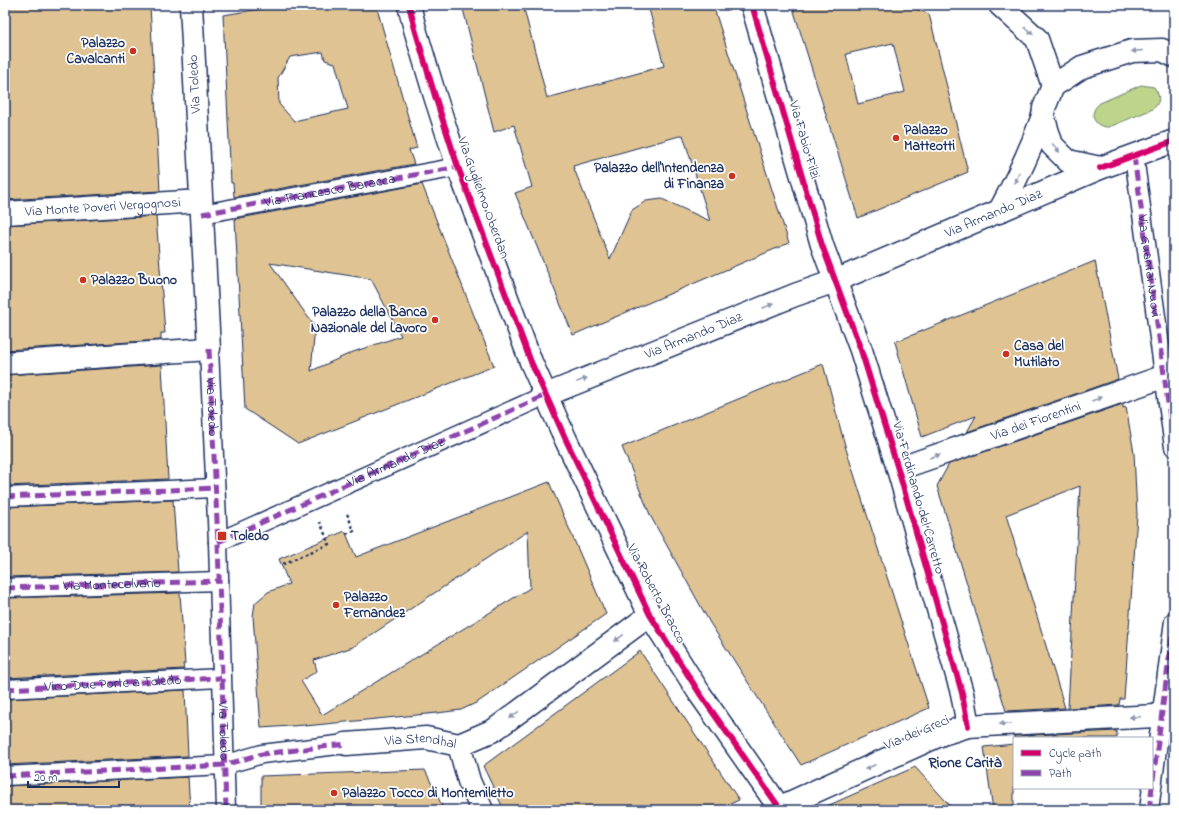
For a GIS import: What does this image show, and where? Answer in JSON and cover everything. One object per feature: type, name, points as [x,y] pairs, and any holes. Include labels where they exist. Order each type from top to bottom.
[{"type":"street","name":"Via Toledo","points":[[191,5],[218,542],[226,810]]},
{"type":"street","name":"Via Guglielmo Oberdan","points":[[409,5],[415,29],[458,166],[531,362],[546,395]]},
{"type":"street","name":"Via Fabio Filzi","points":[[752,5],[822,245],[836,281]]},
{"type":"street","points":[[1000,5],[1037,39],[1053,86]]},
{"type":"street","points":[[999,212],[1026,160],[1053,86],[1082,67],[1132,51],[1162,50],[1174,56]]},
{"type":"street","points":[[1043,116],[1052,144],[1068,161],[1100,168]]},
{"type":"street","name":"Via Armando Diaz","points":[[218,542],[546,395],[795,295],[836,281],[1100,168],[1174,140]]},
{"type":"street","name":"Via Guantai Nuovi","points":[[1134,156],[1169,374],[1174,447]]},
{"type":"street","name":"Via Francesco Baracca","points":[[201,208],[458,166]]},
{"type":"street","name":"Via Monte Poveri Vergognosi","points":[[5,213],[201,208]]},
{"type":"street","name":"Via Ferdinando del Carretto","points":[[836,281],[861,350],[898,469],[962,693],[968,726]]},
{"type":"street","points":[[5,363],[209,349]]},
{"type":"street","name":"Via dei Fiorentini","points":[[898,469],[1169,374]]},
{"type":"street","name":"Via Roberto Bracco","points":[[546,395],[596,504],[650,615],[700,694],[778,809]]},
{"type":"street","points":[[5,497],[215,488]]},
{"type":"street","name":"Via Montecalvario","points":[[5,588],[219,581]]},
{"type":"street","name":"Via Stendhal","points":[[5,776],[224,765],[262,754],[346,744],[426,738],[459,745],[494,730],[650,615]]},
{"type":"street","points":[[1149,810],[1168,716],[1174,621]]},
{"type":"street","name":"Vico Due Porte a Toledo","points":[[5,689],[221,678]]},
{"type":"street","name":"Via dei Greci","points":[[778,809],[942,734],[968,726],[1168,716]]},
{"type":"street","points":[[459,745],[469,781],[482,810]]},
{"type":"path","points":[[283,564],[323,547]]},
{"type":"green space","points":[[1141,85],[1154,87],[1158,93],[1159,98],[1153,109],[1109,127],[1104,127],[1096,122],[1093,115],[1096,107],[1100,103]]},
{"type":"building","points":[[5,5],[150,5],[160,191],[5,200]]},
{"type":"building","points":[[286,5],[376,5],[417,148],[409,150],[414,164],[234,197],[233,183],[231,183],[223,15]],"holes":[[[323,52],[325,60],[335,63],[348,109],[294,121],[279,104],[278,78],[290,57]]]},
{"type":"building","name":"Palazzo dell'Intendenza di Finanza","points":[[462,5],[523,5],[547,98],[664,66],[648,5],[713,5],[789,243],[573,335],[515,193],[532,187],[514,125],[494,132]],"holes":[[[683,135],[710,221],[662,199],[646,201],[632,210],[610,259],[573,166]]]},
{"type":"building","name":"Palazzo Matteotti","points":[[792,5],[905,5],[929,14],[968,172],[858,218]],"holes":[[[893,43],[905,92],[858,104],[846,54]]]},
{"type":"building","name":"Palazzo della Banca Nazionale del Lavoro","points":[[422,184],[494,366],[298,444],[245,409],[235,219]],"holes":[[[270,263],[371,279],[401,336],[353,352],[311,371],[315,327]]]},
{"type":"building","name":"Palazzo Buono","points":[[156,216],[165,333],[161,333],[161,340],[5,350],[5,225]]},
{"type":"building","name":"Casa del Mutilato","points":[[1095,261],[1118,379],[967,432],[976,416],[922,437],[895,342]]},
{"type":"building","points":[[823,364],[846,449],[929,708],[801,765],[710,623],[651,517],[622,447]]},
{"type":"building","points":[[162,365],[168,479],[5,486],[5,375]]},
{"type":"building","points":[[1123,404],[1123,408],[1126,407],[1134,453],[1137,515],[1124,699],[1120,699],[1119,705],[1068,708],[1080,486],[1006,515],[1065,708],[1006,711],[937,486],[949,464]]},
{"type":"building","name":"Palazzo Fernandez","points":[[549,482],[606,614],[478,702],[461,710],[305,726],[306,725],[261,728],[253,616],[255,603],[268,592],[289,584],[279,559],[345,531],[356,557]],"holes":[[[528,531],[530,588],[322,715],[301,681],[317,671],[314,660],[353,647]]]},
{"type":"building","points":[[173,500],[178,572],[5,577],[5,507]]},
{"type":"building","points":[[180,593],[185,664],[183,664],[184,669],[5,678],[5,598]]},
{"type":"building","points":[[640,651],[739,800],[717,810],[504,810],[483,766]]},
{"type":"building","points":[[185,690],[188,756],[5,765],[5,699]]},
{"type":"building","points":[[1117,731],[1117,737],[1014,736]]},
{"type":"building","points":[[1013,744],[1014,810],[993,810],[984,747]]},
{"type":"building","points":[[915,767],[954,810],[818,810]]},
{"type":"building","name":"Palazzo Tocco di Montemiletto","points":[[425,770],[444,810],[261,810],[261,776]]},
{"type":"building","points":[[188,777],[190,810],[138,810],[137,808],[87,810],[5,810],[5,786]]},
{"type":"marked path","points":[[1134,156],[1174,447]]},
{"type":"marked path","points":[[202,214],[458,167]]},
{"type":"marked path","points":[[209,349],[218,542],[226,810]]},
{"type":"marked path","points":[[218,542],[546,395]]},
{"type":"marked path","points":[[5,497],[215,488]]},
{"type":"marked path","points":[[5,588],[219,581]]},
{"type":"marked path","points":[[1153,780],[1174,621]]},
{"type":"marked path","points":[[5,689],[221,678]]},
{"type":"marked path","points":[[5,776],[224,765],[262,754],[346,744]]},
{"type":"marked path","points":[[1149,810],[1152,789]]},
{"type":"cycle path","points":[[409,5],[435,96],[458,167],[531,362],[566,440],[650,615],[700,694],[781,810]]},
{"type":"cycle path","points":[[752,5],[822,245],[861,350],[898,469],[962,693],[968,726]]},
{"type":"cycle path","points":[[1100,168],[1174,141]]},
{"type":"place","name":"Palazzo Cavalcanti","points":[[133,51]]},
{"type":"place","name":"Palazzo Matteotti","points":[[896,138]]},
{"type":"place","name":"Palazzo dell'Intendenza di Finanza","points":[[732,176]]},
{"type":"place","name":"Palazzo Buono","points":[[83,280]]},
{"type":"place","name":"Palazzo della Banca Nazionale del Lavoro","points":[[435,320]]},
{"type":"place","name":"Casa del Mutilato","points":[[1006,354]]},
{"type":"place","name":"Toledo","points":[[222,536]]},
{"type":"place","name":"Palazzo Fernandez","points":[[336,605]]},
{"type":"place","name":"Palazzo Tocco di Montemiletto","points":[[334,793]]},
{"type":"district","name":"Rione Carità","points":[[965,763]]}]
